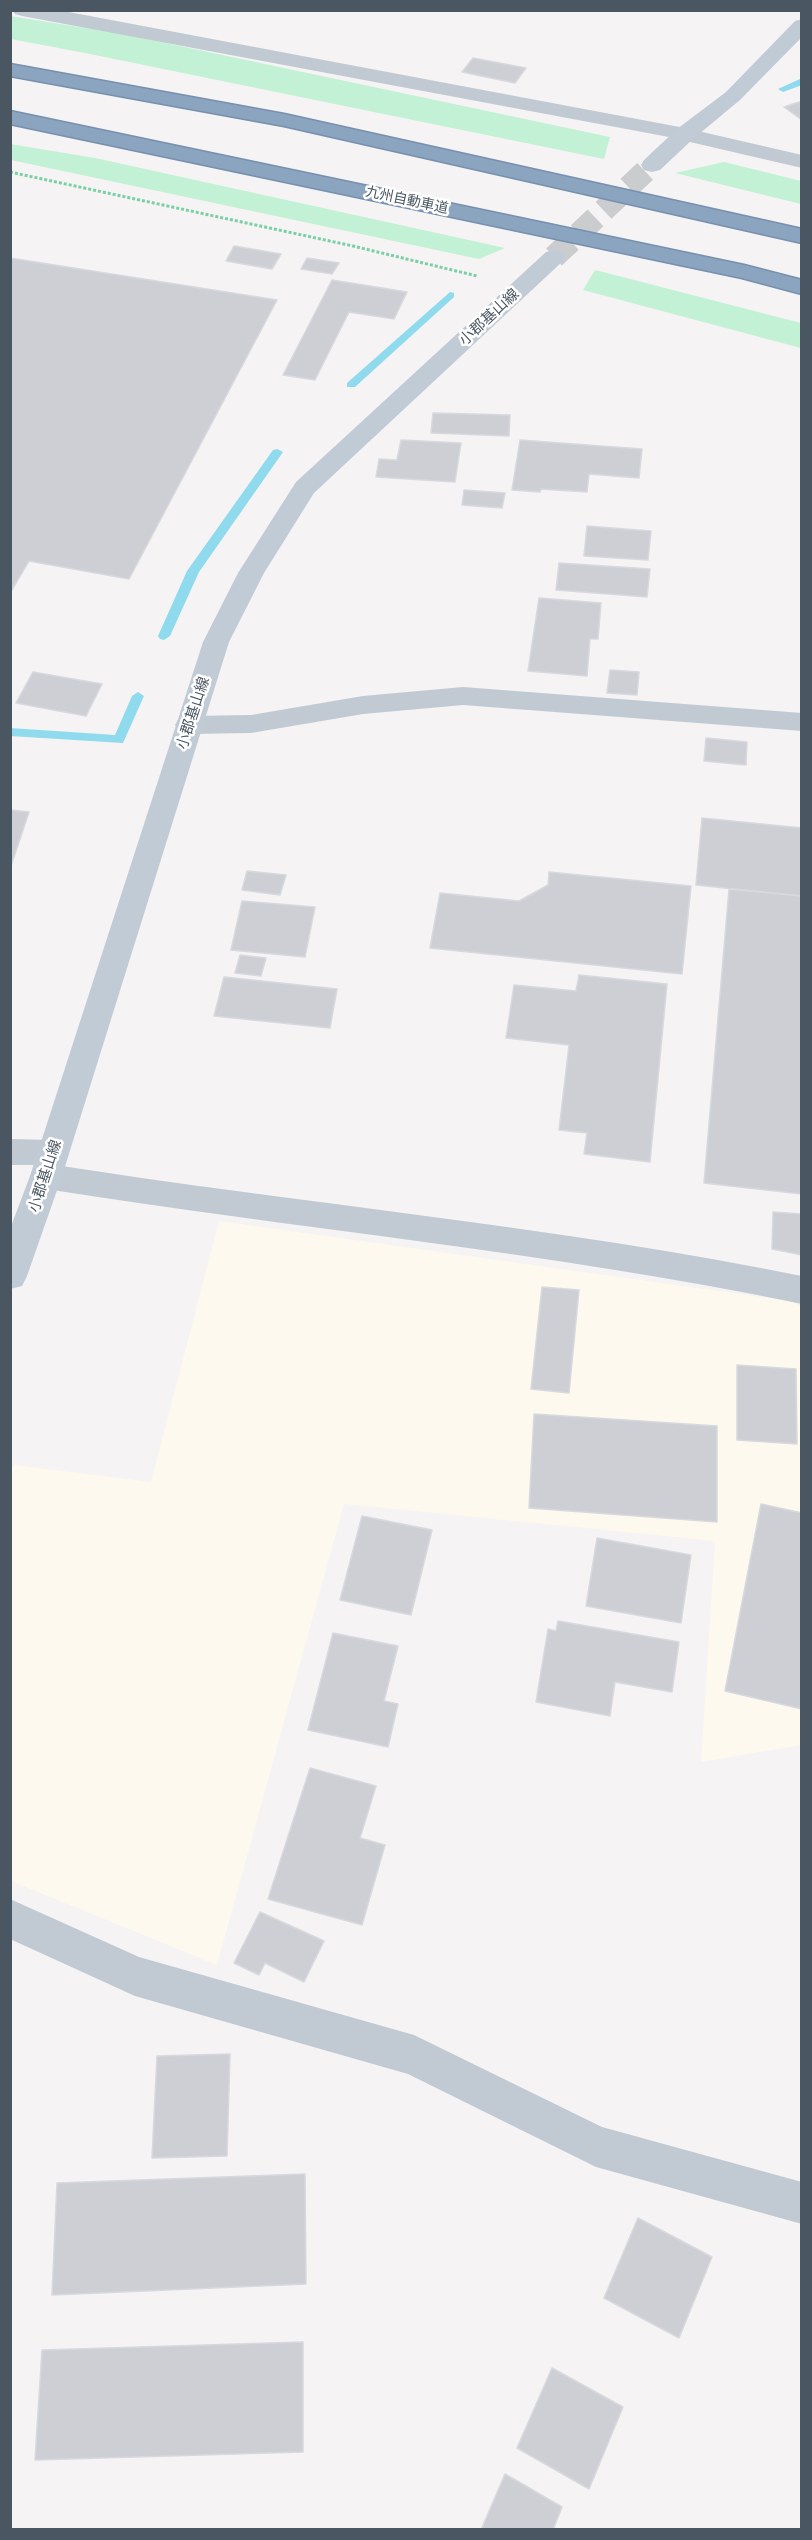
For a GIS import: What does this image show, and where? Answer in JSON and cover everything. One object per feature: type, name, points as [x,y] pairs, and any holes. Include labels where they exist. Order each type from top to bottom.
[{"type":"highway","points":[[10,70],[284,120],[801,236]]},
{"type":"highway","name":"九州自動車道","points":[[10,117],[732,269],[801,287]]},
{"type":"main road","points":[[652,165],[733,96],[801,25]]},
{"type":"main road","name":"小郡基山線","points":[[10,1276],[49,1165],[216,642],[251,573],[306,488],[554,257]]},
{"type":"street","points":[[22,10],[356,70],[564,113],[686,134],[801,162]]},
{"type":"street","points":[[189,725],[251,724],[363,705],[463,696],[801,722]]},
{"type":"street","points":[[10,1152],[49,1165],[250,1208],[496,1239],[722,1272],[801,1290]]},
{"type":"street","points":[[10,1918],[135,1976],[414,2055],[596,2146],[801,2203]]},
{"type":"path","points":[[10,172],[353,246],[522,287]]},
{"type":"shaded area","points":[[219,1221],[790,1301],[801,1306],[801,1745],[701,1762],[715,1541],[344,1504],[217,1965],[11,1881],[10,1475],[14,1465],[151,1482]]},
{"type":"green space","points":[[10,16],[123,34],[610,137],[604,159],[11,39]]},
{"type":"green space","points":[[10,144],[95,158],[505,248],[479,259],[11,160]]},
{"type":"green space","points":[[724,162],[801,181],[801,204],[675,173]]},
{"type":"green space","points":[[595,270],[801,323],[801,348],[583,290]]},
{"type":"building","points":[[473,58],[526,68],[515,83],[462,72]]},
{"type":"building","points":[[802,101],[802,120],[784,107]]},
{"type":"building","points":[[234,246],[281,254],[272,269],[226,261]]},
{"type":"building","points":[[10,258],[277,300],[129,579],[29,561],[10,593]]},
{"type":"building","points":[[307,258],[339,263],[332,274],[301,269]]},
{"type":"building","points":[[332,280],[407,292],[394,319],[349,312],[315,380],[283,375]]},
{"type":"building","points":[[433,413],[510,415],[509,436],[431,433]]},
{"type":"building","points":[[401,440],[461,443],[455,482],[376,477],[379,459],[397,460]]},
{"type":"building","points":[[520,440],[642,449],[639,478],[589,474],[587,492],[512,490]]},
{"type":"building","points":[[464,490],[505,493],[502,508],[462,505]]},
{"type":"building","points":[[587,526],[651,531],[648,560],[584,556]]},
{"type":"building","points":[[559,563],[650,569],[647,597],[556,590]]},
{"type":"building","points":[[539,598],[601,603],[598,639],[590,639],[587,676],[528,671]]},
{"type":"building","points":[[610,670],[639,672],[637,695],[607,693]]},
{"type":"building","points":[[33,672],[102,684],[86,716],[16,703]]},
{"type":"building","points":[[706,738],[747,742],[746,765],[704,761]]},
{"type":"building","points":[[10,810],[29,812],[10,869]]},
{"type":"building","points":[[702,818],[802,828],[802,896],[696,885]]},
{"type":"building","points":[[247,871],[286,875],[280,895],[242,890]]},
{"type":"building","points":[[549,872],[691,886],[682,974],[430,948],[440,893],[519,901],[548,885]]},
{"type":"building","points":[[729,889],[802,896],[802,1194],[704,1183]]},
{"type":"building","points":[[242,901],[315,907],[305,957],[231,950]]},
{"type":"building","points":[[240,955],[266,958],[261,976],[235,973]]},
{"type":"building","points":[[579,975],[667,984],[650,1162],[584,1154],[587,1133],[559,1130],[569,1045],[506,1038],[514,985],[576,991]]},
{"type":"building","points":[[224,977],[337,989],[330,1028],[214,1016]]},
{"type":"building","points":[[773,1212],[802,1214],[802,1255],[772,1249]]},
{"type":"building","points":[[542,1287],[579,1290],[569,1393],[531,1389]]},
{"type":"building","points":[[737,1365],[796,1369],[797,1444],[737,1440]]},
{"type":"building","points":[[534,1414],[717,1426],[717,1522],[529,1508]]},
{"type":"building","points":[[761,1504],[802,1513],[802,1709],[725,1691]]},
{"type":"building","points":[[362,1516],[432,1530],[411,1615],[340,1600]]},
{"type":"building","points":[[597,1538],[691,1555],[681,1623],[586,1606]]},
{"type":"building","points":[[558,1621],[679,1642],[672,1692],[615,1682],[610,1716],[536,1702],[548,1629],[556,1631]]},
{"type":"building","points":[[333,1633],[398,1646],[384,1701],[398,1704],[388,1747],[308,1730]]},
{"type":"building","points":[[310,1768],[376,1786],[360,1838],[385,1845],[362,1925],[268,1899]]},
{"type":"building","points":[[260,1912],[324,1941],[304,1982],[265,1963],[259,1975],[234,1963]]},
{"type":"building","points":[[230,2054],[227,2156],[152,2158],[157,2056]]},
{"type":"building","points":[[305,2174],[306,2284],[52,2295],[57,2183]]},
{"type":"building","points":[[638,2218],[712,2257],[679,2338],[604,2298]]},
{"type":"building","points":[[303,2342],[303,2452],[35,2460],[42,2350]]},
{"type":"building","points":[[552,2368],[623,2407],[589,2489],[517,2448]]},
{"type":"building","points":[[505,2474],[562,2507],[553,2530],[481,2530]]},
{"type":"waterway","points":[[783,89],[802,81]]},
{"type":"waterway","points":[[351,385],[450,295]]},
{"type":"waterway","points":[[164,636],[193,571],[277,452]]},
{"type":"waterway","points":[[10,732],[119,740],[138,696]]},
{"type":"tunnel","points":[[554,257],[652,165]]}]
